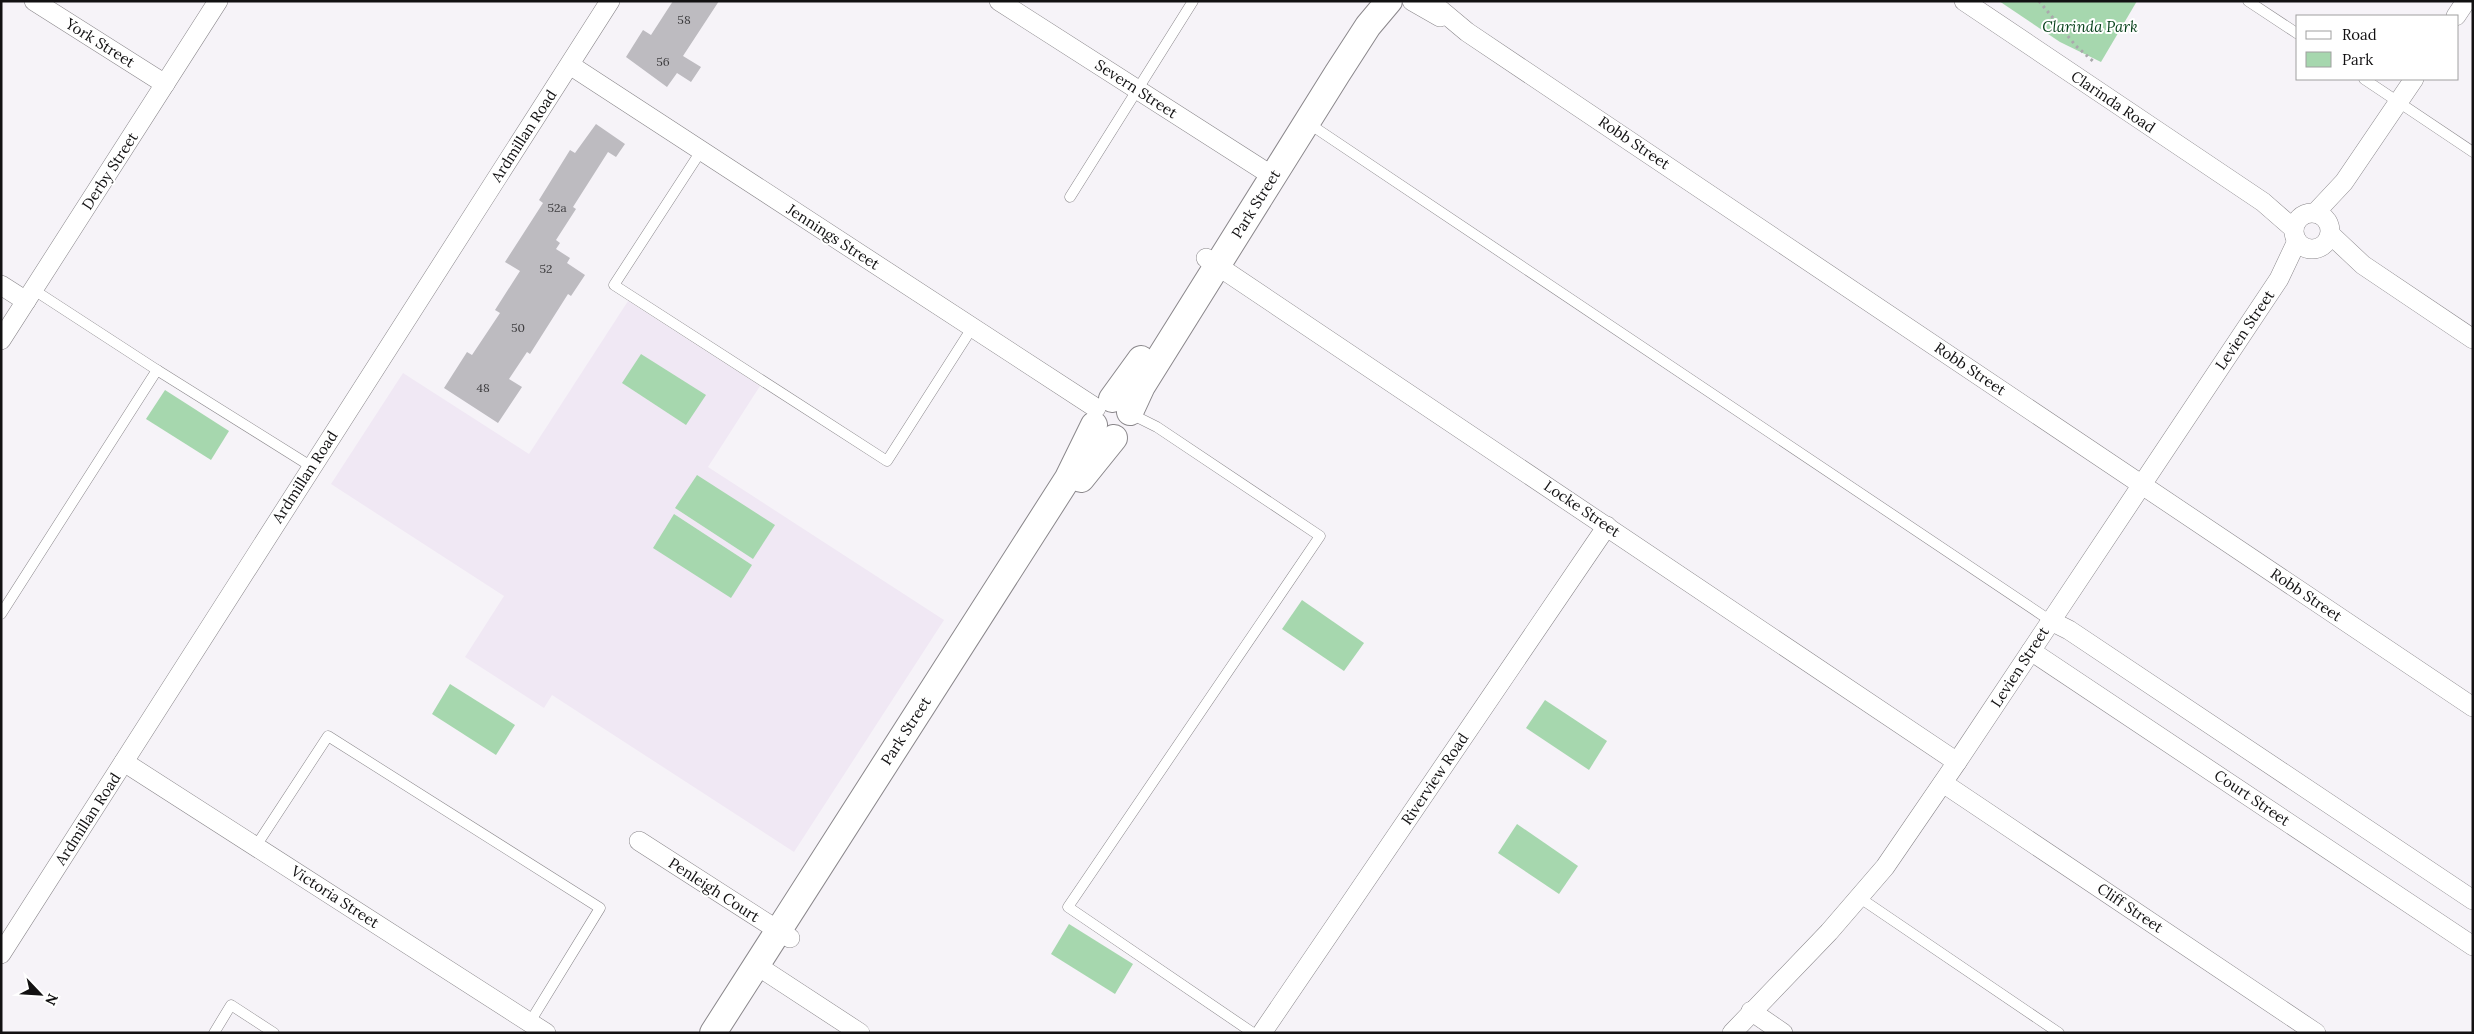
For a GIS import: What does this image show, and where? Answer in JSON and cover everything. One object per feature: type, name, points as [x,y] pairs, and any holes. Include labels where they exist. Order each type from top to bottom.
[{"type":"street","name":"York Street","points":[[34,1],[165,84]]},
{"type":"street","name":"Derby Street","points":[[1,340],[218,1]]},
{"type":"street","name":"Ardmillan Road","points":[[1,954],[610,1]]},
{"type":"street","name":"Severn Street","points":[[999,1],[1268,173]]},
{"type":"street","name":"Park Street","points":[[729,1033],[762,969],[784,934],[1083,476],[1113,416],[1131,374],[1212,262],[1302,118],[1367,1]]},
{"type":"street","name":"Park Street","points":[[1302,118],[1368,26],[1389,1]]},
{"type":"street","name":"Robb Street","points":[[1412,1],[1467,32],[2473,707]]},
{"type":"street","name":"Robb Street","points":[[1430,1],[1467,32]]},
{"type":"street","name":"Clarinda Road","points":[[1964,1],[2263,202],[2312,231],[2473,339]]},
{"type":"street","points":[[2457,15],[2466,1]]},
{"type":"street","name":"Jennings Street","points":[[570,65],[972,328],[1113,416]]},
{"type":"street","name":"Levien Street","points":[[1732,1033],[1860,898],[1885,867],[2413,80]]},
{"type":"street","name":"Locke Street","points":[[1212,262],[1957,762]]},
{"type":"street","points":[[1,285],[30,296]]},
{"type":"street","name":"Riverview Road","points":[[1262,1033],[1608,526]]},
{"type":"street","points":[[2051,620],[2069,630],[2473,900]]},
{"type":"street","name":"Court Street","points":[[2031,651],[2473,946]]},
{"type":"street","name":"Victoria Street","points":[[124,762],[546,1033]]},
{"type":"street","name":"Cliff Street","points":[[1943,783],[2316,1033]]},
{"type":"street","name":"Penleigh Court","points":[[639,841],[784,934]]},
{"type":"street","name":"Park Street","points":[[713,1033],[762,969]]},
{"type":"street","points":[[762,969],[860,1033]]},
{"type":"street","points":[[1751,1011],[1783,1033]]},
{"type":"lane","points":[[1070,196],[1193,1]]},
{"type":"lane","points":[[2248,1],[2296,33]]},
{"type":"lane","points":[[2365,80],[2473,152]]},
{"type":"lane","points":[[1302,118],[2051,620]]},
{"type":"lane","points":[[701,151],[614,286],[887,461],[972,328]]},
{"type":"lane","points":[[30,296],[157,370],[312,467]]},
{"type":"lane","points":[[1,614],[157,370]]},
{"type":"lane","points":[[1113,416],[1157,427],[1320,536],[1068,907],[1253,1033]]},
{"type":"lane","points":[[256,846],[328,736],[600,908],[530,1022]]},
{"type":"lane","points":[[1860,898],[2059,1033]]},
{"type":"lane","points":[[214,1033],[231,1005],[274,1033]]},
{"type":"path","points":[[2038,1],[2076,46],[2094,62]]},
{"type":"shaded area","points":[[628,301],[760,386],[708,467],[944,620],[794,852],[552,695],[544,708],[465,657],[504,596],[331,484],[403,373],[529,454]]},
{"type":"green space","name":"Clarinda Park","points":[[1999,1],[2137,1],[2101,62],[2060,42]]},
{"type":"green space","points":[[641,354],[706,395],[686,425],[622,383]]},
{"type":"green space","points":[[165,390],[229,431],[211,460],[146,419]]},
{"type":"green space","points":[[697,475],[775,525],[753,559],[675,508]]},
{"type":"green space","points":[[674,514],[752,565],[731,598],[653,548]]},
{"type":"green space","points":[[1302,600],[1364,643],[1344,671],[1282,629]]},
{"type":"green space","points":[[450,684],[515,725],[496,755],[432,714]]},
{"type":"green space","points":[[1545,700],[1607,741],[1589,770],[1526,728]]},
{"type":"green space","points":[[1517,824],[1578,866],[1559,894],[1498,853]]},
{"type":"green space","points":[[1069,924],[1133,964],[1115,994],[1051,954]]},
{"type":"building","points":[[673,1],[719,1],[683,56],[701,67],[691,82],[677,73],[667,87],[626,57],[643,30],[651,35]]},
{"type":"building","points":[[596,124],[625,144],[616,157],[608,152],[573,207],[576,209],[556,240],[560,243],[556,249],[570,258],[567,263],[585,275],[571,296],[568,294],[530,354],[527,352],[509,379],[522,387],[498,423],[444,388],[467,352],[472,355],[500,313],[495,310],[520,271],[505,262],[543,203],[539,200],[570,150],[575,153]]}]
